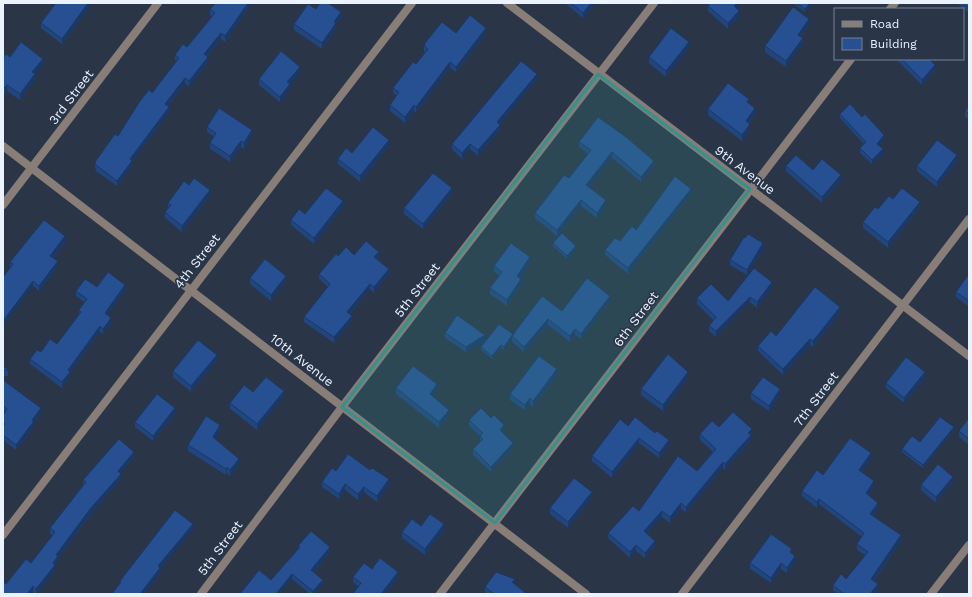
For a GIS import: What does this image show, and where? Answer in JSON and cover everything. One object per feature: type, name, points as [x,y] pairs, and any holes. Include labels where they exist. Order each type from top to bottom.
[{"type":"street","name":"3rd Street","points":[[3,205],[158,3]]},
{"type":"street","name":"4th Street","points":[[3,535],[412,3]]},
{"type":"street","name":"9th Avenue","points":[[507,3],[969,356]]},
{"type":"street","name":"5th Street","points":[[201,594],[342,406],[654,3]]},
{"type":"street","name":"6th Street","points":[[440,594],[850,60]]},
{"type":"street","name":"10th Avenue","points":[[3,146],[586,594]]},
{"type":"street","name":"7th Street","points":[[682,594],[969,219]]},
{"type":"street","points":[[931,594],[969,545]]},
{"type":"highlighted area","points":[[598,74],[750,189],[495,523],[342,407]]},
{"type":"building","points":[[56,3],[88,3],[62,39],[41,23]]},
{"type":"building","points":[[216,3],[248,3],[225,36],[221,33],[204,54],[208,57],[189,81],[185,78],[165,104],[169,107],[130,159],[132,161],[117,181],[96,165],[95,162],[115,134],[118,136],[140,101],[149,90],[152,93],[179,58],[175,55],[183,44],[187,47],[215,13],[210,9]]},
{"type":"building","points":[[320,3],[328,3],[341,12],[334,22],[336,23],[322,43],[294,24],[308,4],[316,9]]},
{"type":"building","points":[[571,3],[591,3],[583,13]]},
{"type":"building","points":[[710,3],[737,3],[734,6],[739,11],[728,23],[708,6]]},
{"type":"building","points":[[797,3],[810,3],[805,9]]},
{"type":"building","points":[[963,3],[969,3],[969,8]]},
{"type":"building","points":[[793,7],[809,19],[798,35],[803,38],[786,61],[765,46]]},
{"type":"building","points":[[470,15],[486,28],[456,67],[450,62],[416,107],[414,105],[405,117],[390,105],[399,92],[393,88],[413,62],[416,64],[428,49],[424,46],[425,43],[442,22],[456,33]]},
{"type":"building","points":[[671,28],[689,42],[666,71],[649,57]]},
{"type":"building","points":[[21,42],[43,59],[32,72],[35,74],[20,94],[7,85],[5,88],[3,86],[3,58],[6,54],[10,57]]},
{"type":"building","points":[[281,51],[300,67],[287,82],[290,84],[280,97],[259,79]]},
{"type":"building","points":[[903,60],[930,60],[935,65],[922,80]]},
{"type":"building","points":[[521,61],[537,74],[497,122],[500,125],[478,150],[470,144],[462,153],[452,144]]},
{"type":"building","points":[[728,83],[749,99],[747,102],[755,108],[746,121],[750,124],[742,135],[708,109]]},
{"type":"building","points":[[850,104],[862,117],[865,114],[884,135],[877,144],[883,149],[872,160],[860,148],[866,142],[840,114]]},
{"type":"building","points":[[969,106],[969,114],[965,111]]},
{"type":"building","points":[[219,108],[252,130],[244,143],[241,141],[230,156],[210,143],[216,133],[207,127]]},
{"type":"building","points":[[598,117],[626,137],[654,161],[641,177],[612,152],[586,185],[606,200],[597,213],[581,200],[557,230],[535,213],[564,175],[569,178],[591,150],[579,142]]},
{"type":"building","points":[[373,127],[389,140],[360,176],[338,159],[346,148],[352,153]]},
{"type":"building","points":[[937,140],[957,155],[937,182],[917,166]]},
{"type":"building","points":[[796,155],[813,170],[822,159],[841,175],[822,197],[786,166]]},
{"type":"building","points":[[433,173],[452,188],[423,224],[404,208]]},
{"type":"building","points":[[675,176],[691,189],[628,268],[605,250],[615,238],[620,241],[632,226],[636,230]]},
{"type":"building","points":[[194,178],[210,190],[182,226],[165,212],[171,205],[168,203],[184,181],[189,185]]},
{"type":"building","points":[[326,188],[343,201],[314,238],[291,220],[299,209],[305,214]]},
{"type":"building","points":[[902,188],[920,202],[888,242],[863,222],[875,207],[878,209],[889,196],[893,199]]},
{"type":"building","points":[[44,220],[65,236],[50,256],[58,261],[39,286],[33,281],[3,321],[3,277],[13,264],[10,262]]},
{"type":"building","points":[[562,233],[576,246],[567,256],[553,243]]},
{"type":"building","points":[[748,234],[763,243],[747,270],[730,260],[744,237],[745,238]]},
{"type":"building","points":[[366,241],[379,252],[374,257],[389,269],[374,287],[370,284],[347,312],[352,316],[334,337],[304,317],[330,284],[319,274],[336,254],[338,256],[346,247],[354,255]]},
{"type":"building","points":[[511,243],[530,257],[517,276],[521,279],[507,300],[490,288],[502,272],[494,266]]},
{"type":"building","points":[[265,259],[286,276],[271,295],[250,278]]},
{"type":"building","points":[[754,268],[772,282],[757,302],[750,297],[716,331],[709,326],[716,317],[697,298],[711,284],[728,301]]},
{"type":"building","points":[[108,272],[125,285],[105,313],[111,318],[103,329],[100,326],[68,370],[70,372],[62,382],[30,359],[37,350],[41,352],[50,339],[57,344],[81,312],[79,310],[87,299],[76,291],[85,279],[97,287]]},
{"type":"building","points":[[969,274],[969,301],[956,292]]},
{"type":"building","points":[[587,278],[610,296],[581,334],[575,329],[570,336],[548,319],[524,347],[512,336],[542,296],[562,311]]},
{"type":"building","points":[[815,287],[840,307],[813,341],[810,339],[783,369],[758,346],[771,331],[776,336]]},
{"type":"building","points":[[457,315],[485,335],[466,347],[445,333]]},
{"type":"building","points":[[499,324],[513,334],[504,347],[501,345],[492,356],[481,347]]},
{"type":"building","points":[[198,340],[217,355],[191,386],[173,371]]},
{"type":"building","points":[[668,354],[688,372],[663,405],[641,389]]},
{"type":"building","points":[[539,356],[557,369],[533,401],[530,398],[525,405],[510,394]]},
{"type":"building","points":[[906,357],[925,372],[904,398],[886,383]]},
{"type":"building","points":[[413,366],[437,384],[430,394],[449,410],[439,422],[396,388]]},
{"type":"building","points":[[266,377],[284,391],[257,424],[230,403],[244,385],[253,392]]},
{"type":"building","points":[[763,377],[780,389],[769,406],[751,393]]},
{"type":"building","points":[[3,380],[41,408],[32,420],[34,421],[16,445],[3,435],[3,426],[5,424],[3,422],[3,415],[7,409],[3,406]]},
{"type":"building","points":[[157,394],[175,408],[153,436],[135,422]]},
{"type":"building","points":[[481,408],[491,418],[494,415],[504,425],[500,430],[513,443],[491,467],[473,449],[483,439],[480,436],[483,433],[469,420]]},
{"type":"building","points":[[733,412],[752,429],[748,433],[751,435],[725,464],[723,462],[686,507],[681,503],[670,517],[662,511],[644,531],[655,541],[645,553],[636,545],[630,552],[608,533],[633,506],[639,511],[678,456],[697,471],[716,449],[700,434],[712,421],[719,427]]},
{"type":"building","points":[[206,416],[220,425],[213,437],[239,459],[230,470],[188,445]]},
{"type":"building","points":[[635,417],[655,433],[657,431],[669,440],[659,453],[639,438],[612,472],[592,456],[620,419],[628,426]]},
{"type":"building","points":[[940,417],[954,427],[923,465],[902,449],[912,436],[920,442]]},
{"type":"building","points":[[969,418],[969,439],[959,431]]},
{"type":"building","points":[[850,438],[871,453],[859,470],[874,481],[866,493],[878,503],[870,514],[901,535],[871,579],[878,584],[870,594],[844,594],[833,585],[841,574],[846,579],[868,552],[857,544],[864,533],[819,499],[817,502],[802,491],[817,470],[823,475]]},
{"type":"building","points":[[119,439],[134,452],[118,471],[121,474],[90,509],[56,555],[58,556],[53,563],[55,565],[36,589],[33,586],[27,594],[3,594],[3,582],[6,584],[26,559],[31,563],[55,532],[50,528],[86,482],[83,480]]},
{"type":"building","points":[[348,454],[370,470],[372,468],[389,479],[377,496],[364,487],[358,494],[345,484],[339,494],[322,482],[332,468],[336,471]]},
{"type":"building","points":[[938,464],[953,477],[936,497],[921,485]]},
{"type":"building","points":[[574,478],[592,492],[568,522],[550,508]]},
{"type":"building","points":[[175,510],[193,524],[158,566],[160,568],[140,594],[112,594],[121,582],[120,581]]},
{"type":"building","points":[[430,514],[444,524],[425,549],[402,532],[412,519],[421,526]]},
{"type":"building","points":[[311,531],[330,547],[311,570],[323,580],[313,591],[292,574],[276,594],[240,594],[259,570],[271,580],[300,547],[298,546]]},
{"type":"building","points":[[771,534],[792,549],[790,552],[795,556],[787,568],[781,563],[771,578],[750,563]]},
{"type":"building","points":[[380,558],[398,572],[381,594],[353,594],[361,583],[353,577],[364,563],[372,569]]},
{"type":"building","points":[[496,572],[515,579],[512,582],[527,594],[494,594],[485,587]]}]
